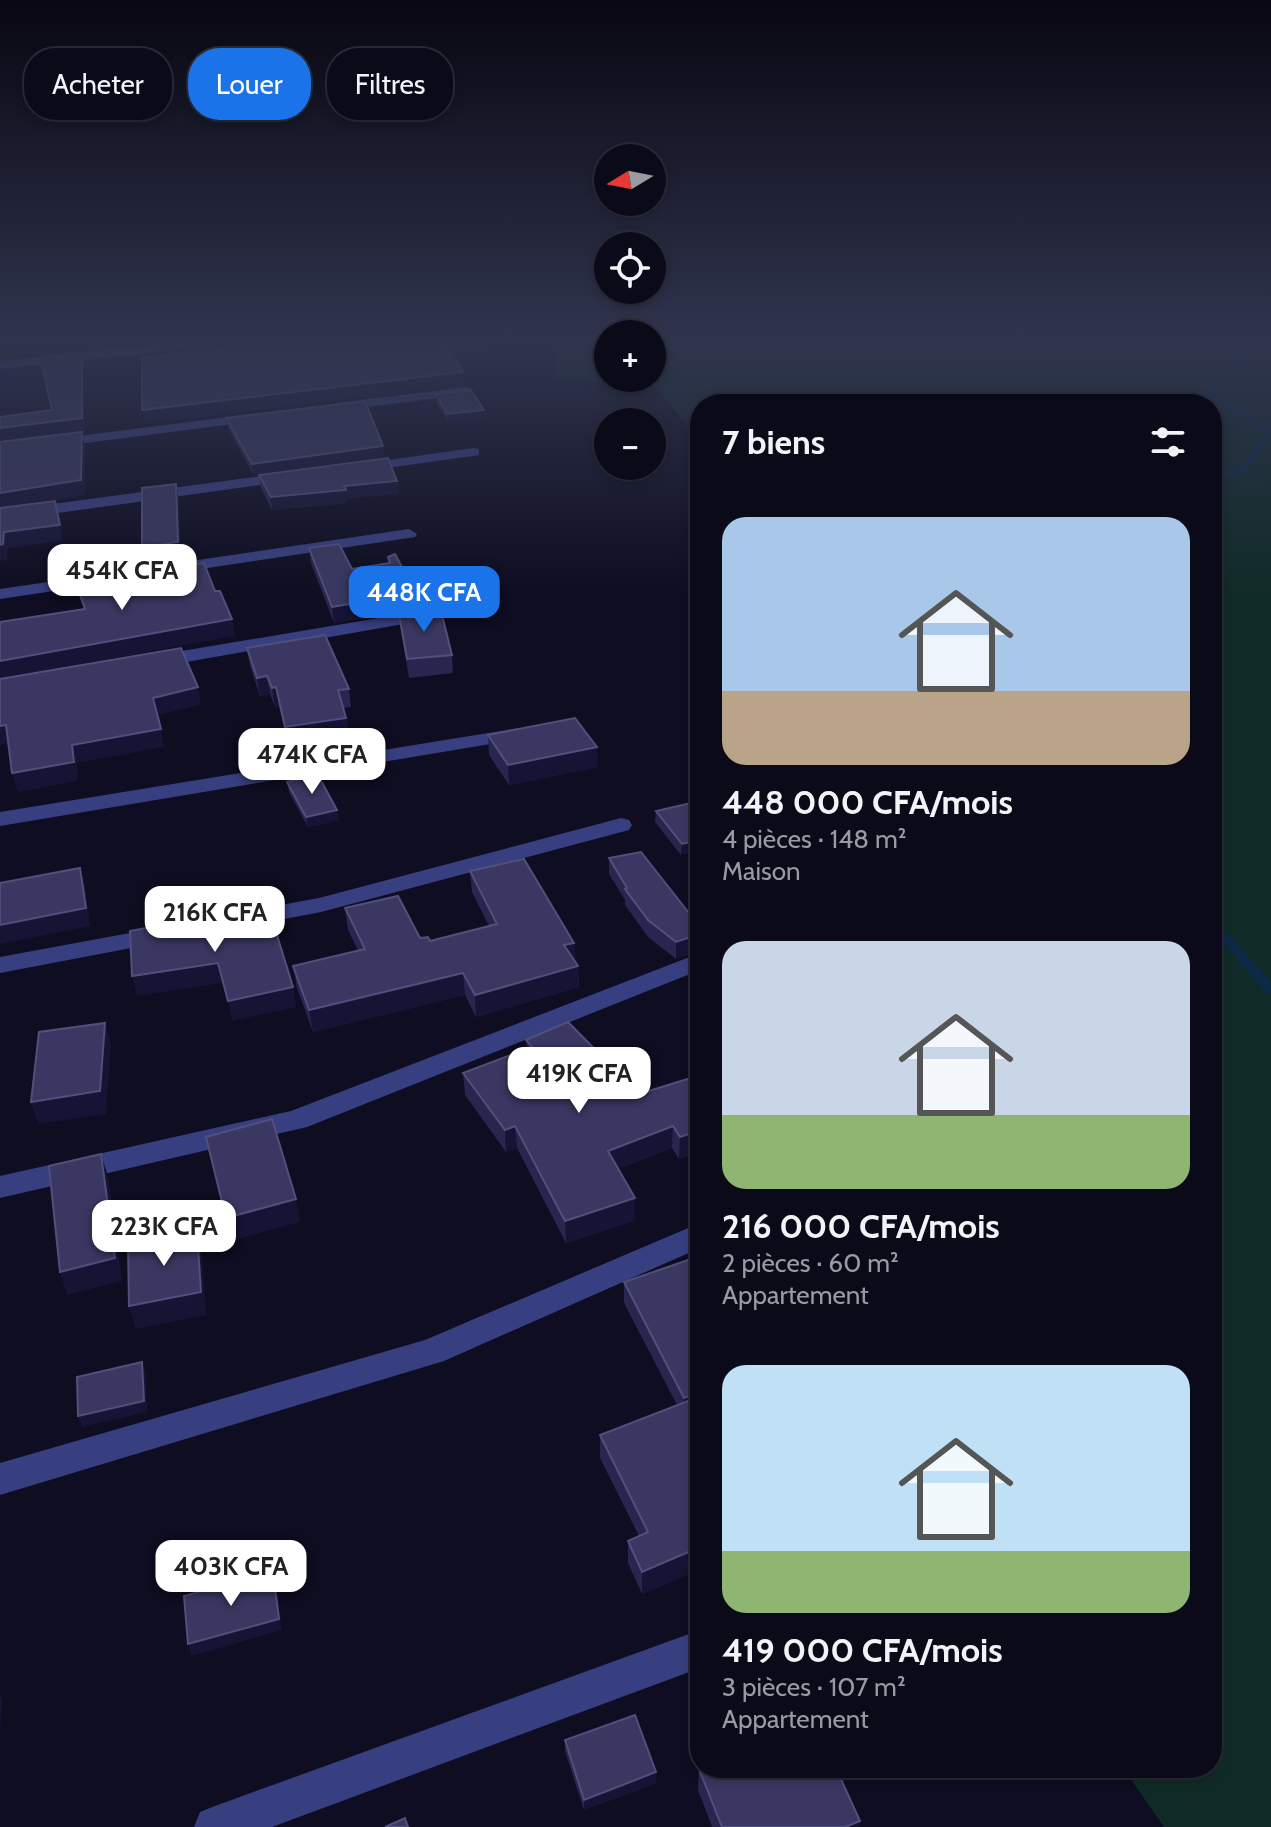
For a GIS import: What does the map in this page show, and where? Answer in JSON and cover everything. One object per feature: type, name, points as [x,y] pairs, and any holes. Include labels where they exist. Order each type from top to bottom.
[{"type":"street","points":[[0,450],[178,427]]},
{"type":"street","points":[[347,469],[474,452]]},
{"type":"street","points":[[0,516],[300,475]]},
{"type":"street","points":[[0,594],[409,534]]},
{"type":"street","points":[[139,664],[432,614]]},
{"type":"street","points":[[0,819],[519,733]]},
{"type":"street","points":[[0,965],[321,905],[621,825]]},
{"type":"street","points":[[0,1187],[297,1120],[690,965]]},
{"type":"street","points":[[0,1479],[432,1351],[690,1239]]},
{"type":"street","points":[[215,1827],[690,1653]]},
{"type":"green space","points":[[1222,427],[1271,427],[1271,1827],[1164,1827],[1130,1778],[1222,1778]]},
{"type":"building","points":[[231,427],[376,427],[383,446],[252,464]]},
{"type":"building","points":[[82,432],[81,480],[0,493],[0,442]]},
{"type":"building","points":[[388,458],[397,481],[344,486],[346,490],[271,497],[259,475]]},
{"type":"building","points":[[176,484],[178,542],[142,547],[142,488]]},
{"type":"building","points":[[55,501],[60,525],[4,532],[3,544],[0,545],[0,508]]},
{"type":"building","points":[[339,544],[352,569],[390,563],[388,557],[395,554],[416,593],[332,607],[309,548]]},
{"type":"building","points":[[179,559],[179,566],[204,563],[215,591],[220,591],[232,619],[0,661],[0,622],[85,609],[80,595],[127,587],[124,575],[142,572],[142,564]]},
{"type":"building","points":[[424,605],[430,616],[442,615],[452,655],[407,659],[398,609]]},
{"type":"building","points":[[325,635],[349,689],[338,690],[346,718],[285,727],[276,687],[272,688],[267,676],[257,678],[247,648]]},
{"type":"building","points":[[181,648],[198,687],[153,698],[161,729],[72,745],[74,762],[12,773],[6,725],[0,726],[0,679]]},
{"type":"building","points":[[575,718],[597,747],[508,765],[488,735]]},
{"type":"building","points":[[318,775],[337,810],[306,817],[287,782]]},
{"type":"building","points":[[690,803],[690,842],[682,844],[656,811]]},
{"type":"building","points":[[641,852],[690,914],[690,937],[676,942],[648,920],[625,889],[609,858]]},
{"type":"building","points":[[524,859],[574,943],[564,945],[578,966],[475,995],[463,973],[309,1010],[293,966],[365,949],[345,908],[398,896],[420,938],[428,937],[430,941],[497,924],[470,871]]},
{"type":"building","points":[[80,868],[86,908],[0,925],[0,883]]},
{"type":"building","points":[[202,917],[203,934],[272,919],[293,987],[228,1001],[218,963],[132,976],[130,931]]},
{"type":"building","points":[[568,1022],[639,1094],[690,1078],[690,1134],[680,1137],[673,1126],[608,1151],[635,1198],[565,1221],[515,1126],[505,1130],[463,1073],[532,1047],[526,1040]]},
{"type":"building","points":[[105,1023],[100,1091],[31,1102],[39,1032]]},
{"type":"building","points":[[272,1119],[296,1199],[226,1218],[206,1137]]},
{"type":"building","points":[[101,1154],[115,1258],[60,1272],[49,1166]]},
{"type":"building","points":[[197,1231],[201,1292],[129,1306],[128,1244]]},
{"type":"building","points":[[690,1259],[690,1396],[684,1398],[624,1282]]},
{"type":"building","points":[[142,1362],[144,1401],[78,1416],[77,1377]]},
{"type":"building","points":[[688,1401],[690,1551],[642,1572],[628,1541],[648,1532],[600,1435]]},
{"type":"building","points":[[273,1572],[279,1619],[188,1644],[184,1596]]},
{"type":"building","points":[[635,1715],[656,1772],[584,1800],[565,1740]]},
{"type":"building","points":[[703,1778],[841,1778],[860,1821],[845,1827],[722,1827]]},
{"type":"building","points":[[405,1818],[408,1827],[385,1827]]},
{"type":"waterway","points":[[1222,475],[1244,470],[1269,430],[1264,427]]},
{"type":"waterway","points":[[1222,934],[1271,990]]}]
